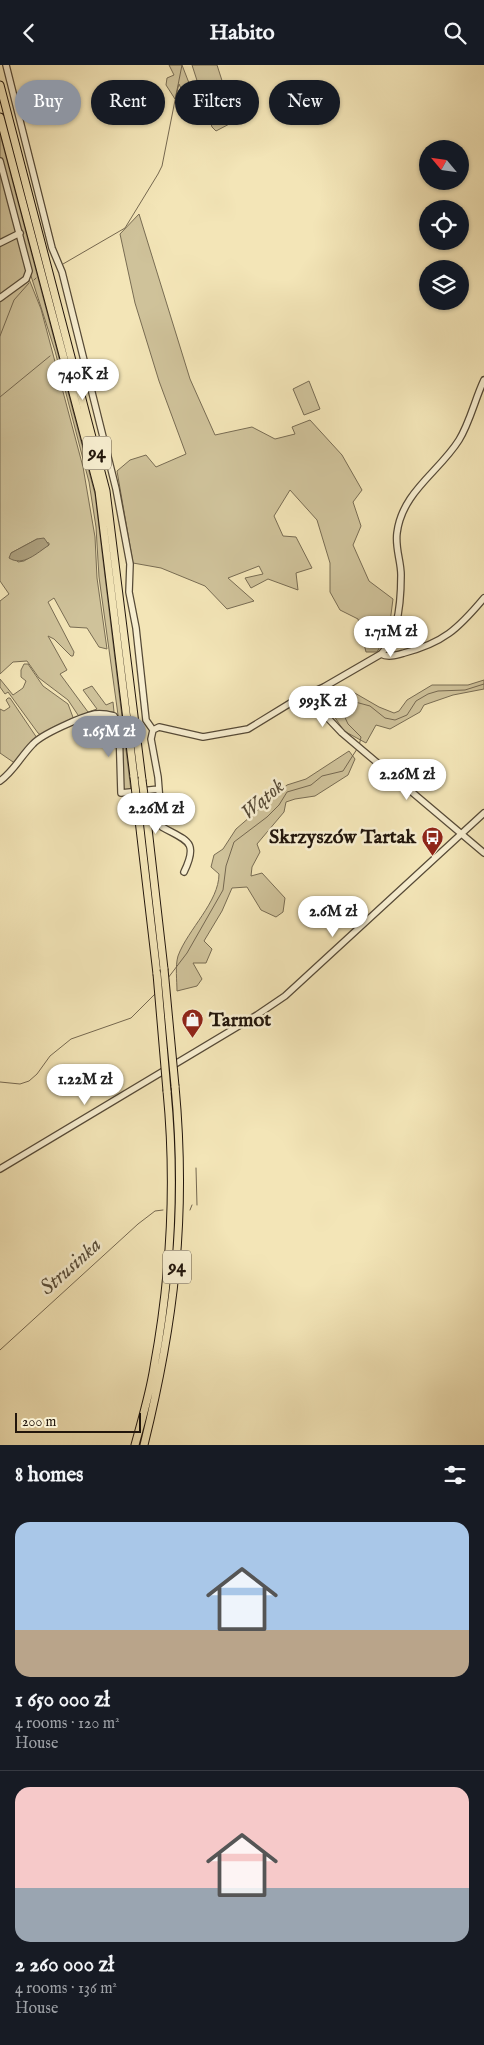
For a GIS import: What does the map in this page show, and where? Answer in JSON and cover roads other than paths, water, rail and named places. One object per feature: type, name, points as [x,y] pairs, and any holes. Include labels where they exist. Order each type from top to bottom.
[{"type":"main road","name":"94","points":[[0,85],[106,491],[142,780],[141,802],[168,1091],[173,1178],[170,1259],[154,1369],[136,1445]]},
{"type":"main road","name":"94","points":[[0,117],[99,491],[134,777],[141,802],[164,969],[175,1086],[180,1179],[178,1261],[168,1340],[144,1445]]},
{"type":"street","points":[[6,65],[52,248],[62,272],[112,468],[130,564],[129,592],[136,628],[146,720],[153,730],[151,739],[159,789],[162,827],[187,841],[191,847],[192,856],[184,872]]},
{"type":"street","points":[[0,161],[29,274],[0,298]]},
{"type":"street","points":[[0,243],[20,233]]},
{"type":"street","points":[[153,730],[159,727],[202,737],[240,731],[256,725],[297,699],[381,654],[393,637],[397,617],[401,573],[396,547],[397,532],[405,505],[413,493],[449,456],[461,437],[484,380]]},
{"type":"street","points":[[381,654],[385,656],[399,655],[438,642],[458,627],[484,599]]},
{"type":"street","points":[[306,695],[364,751],[484,853]]},
{"type":"street","points":[[0,781],[15,768],[24,754],[40,738],[93,715],[106,713],[114,716],[119,726],[121,793],[159,789]]},
{"type":"street","points":[[0,1169],[278,1001],[484,813]]},
{"type":"waterway","points":[[63,264],[125,228],[158,174],[162,166],[182,65]]},
{"type":"waterway","points":[[0,336],[14,300],[29,283]]},
{"type":"waterway","points":[[0,397],[50,356]]},
{"type":"waterway","name":"Wątok","points":[[359,746],[361,737],[348,724],[341,709],[348,700],[370,706],[385,718],[395,720],[407,715],[416,701],[428,694],[438,691],[465,690],[484,684]]},
{"type":"waterway","name":"Wątok","points":[[168,978],[187,953],[223,890],[226,866],[234,842],[267,817],[279,805],[287,792],[311,785],[322,776],[343,771],[357,749]]},
{"type":"waterway","name":"Wątok","points":[[0,1082],[20,1084],[29,1081],[37,1074],[50,1056],[71,1039],[131,1018],[156,993]]},
{"type":"waterway","name":"Strusinka","points":[[196,1168],[197,1205]]},
{"type":"waterway","name":"Strusinka","points":[[190,1210],[192,1205]]},
{"type":"waterway","name":"Strusinka","points":[[0,1350],[138,1224],[155,1211],[163,1210]]},
{"type":"place","name":"Skrzyszów Tartak","points":[[432,856]]},
{"type":"place","name":"Tarmot","points":[[193,1039]]}]
